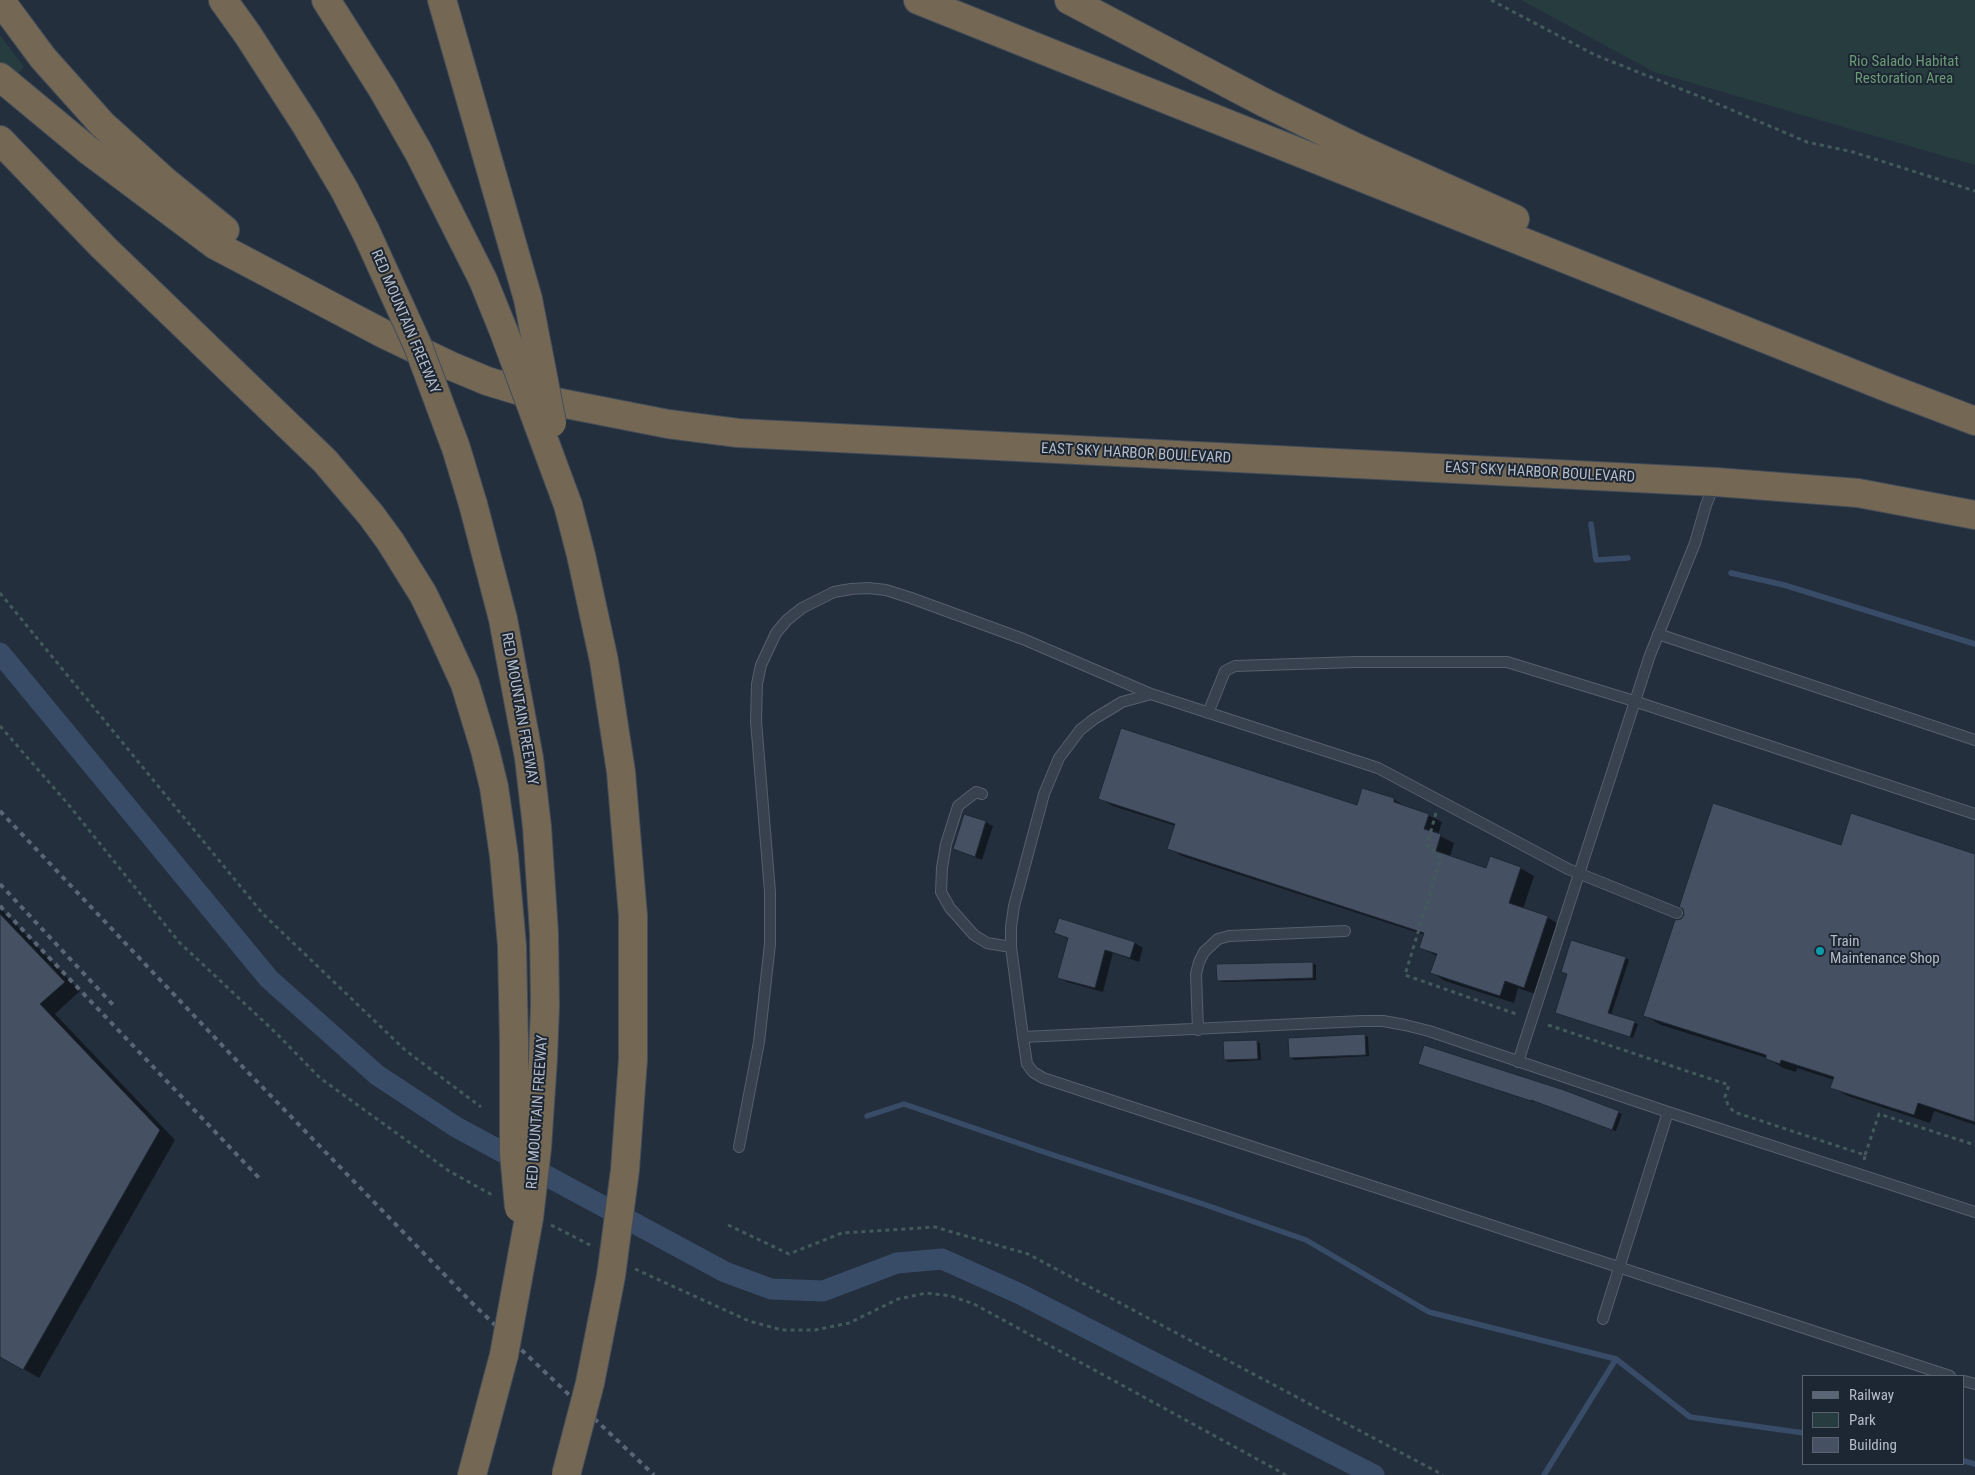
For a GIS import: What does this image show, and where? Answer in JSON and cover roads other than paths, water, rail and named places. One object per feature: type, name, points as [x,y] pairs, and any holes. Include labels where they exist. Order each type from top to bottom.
[{"type":"highway","points":[[0,0],[37,50],[69,88],[134,154],[208,217],[319,299]]},
{"type":"highway","name":"RED MOUNTAIN FREEWAY","points":[[223,0],[288,95],[344,189],[366,232],[418,346],[456,448],[473,504],[503,618],[529,758],[537,827],[544,933],[545,1006],[534,1184],[524,1252],[504,1355],[472,1475]]},
{"type":"highway","points":[[326,0],[383,90],[414,145],[483,280],[568,505]]},
{"type":"highway","points":[[442,0],[528,299],[568,505],[604,661],[622,781],[633,916],[633,1059],[625,1170],[611,1276],[590,1384],[566,1475]]},
{"type":"highway","points":[[918,0],[1975,421]]},
{"type":"highway","points":[[1069,0],[1257,99],[1436,184],[1587,250],[1894,374],[1975,412]]},
{"type":"highway","points":[[0,77],[88,150],[208,240],[319,299]]},
{"type":"highway","points":[[0,140],[103,247],[325,461],[371,515],[390,541],[423,594],[438,624],[465,684],[485,750],[494,787],[504,856],[512,946],[514,1153],[524,1252]]},
{"type":"highway","name":"EAST SKY HARBOR BOULEVARD","points":[[319,299],[408,346],[487,380],[556,402],[701,430],[811,438],[1726,483],[1858,493],[1975,515]]},
{"type":"highway","points":[[1726,483],[1975,531]]},
{"type":"lane","points":[[1518,1062],[1634,702],[1658,634],[1695,543],[1706,505],[1726,483]]},
{"type":"lane","points":[[739,1147],[759,1042],[770,944],[770,892],[756,721],[757,684],[761,665],[776,633],[787,620],[802,608],[834,592],[851,589],[886,590],[1023,639],[1151,694],[1378,768],[1578,874],[1677,913]]},
{"type":"lane","points":[[1658,634],[1975,740]]},
{"type":"lane","points":[[1208,713],[1223,674],[1231,666],[1356,662],[1507,662],[1975,814]]},
{"type":"lane","points":[[1151,694],[1122,702],[1080,730],[1059,758],[1044,794],[1014,906],[1011,946],[1022,1037],[1027,1064],[1033,1072],[1043,1078],[1947,1375]]},
{"type":"lane","points":[[982,794],[976,792],[958,806],[946,844],[941,892],[950,908],[974,935],[987,943],[1011,946]]},
{"type":"lane","points":[[1198,1030],[1196,974],[1204,952],[1218,939],[1229,936],[1345,931]]},
{"type":"lane","points":[[1022,1037],[1383,1021],[1429,1031],[1668,1112],[1975,1212]]},
{"type":"lane","points":[[1603,1319],[1668,1112]]},
{"type":"waterway","points":[[1591,524],[1596,560],[1628,558]]},
{"type":"waterway","points":[[1731,573],[1784,585],[1975,644]]},
{"type":"waterway","points":[[0,653],[269,979],[377,1075],[456,1127],[725,1272],[771,1289],[823,1291],[897,1263],[942,1259],[1020,1294],[1374,1475]]},
{"type":"waterway","points":[[867,1116],[904,1104],[1203,1204],[1306,1240],[1429,1312],[1616,1359],[1690,1417],[1802,1433]]},
{"type":"waterway","points":[[1544,1475],[1616,1359]]},
{"type":"waterway","points":[[1965,1461],[1975,1464]]},
{"type":"railway","points":[[0,811],[237,1061],[475,1306],[654,1475]]},
{"type":"railway","points":[[0,884],[116,1008]]},
{"type":"railway","points":[[0,906],[260,1179]]},
{"type":"place","name":"Train Maintenance Shop","points":[[1820,951]]},
{"type":"park label","name":"Rio Salado Habitat Restoration Area","points":[[1904,70]]}]
